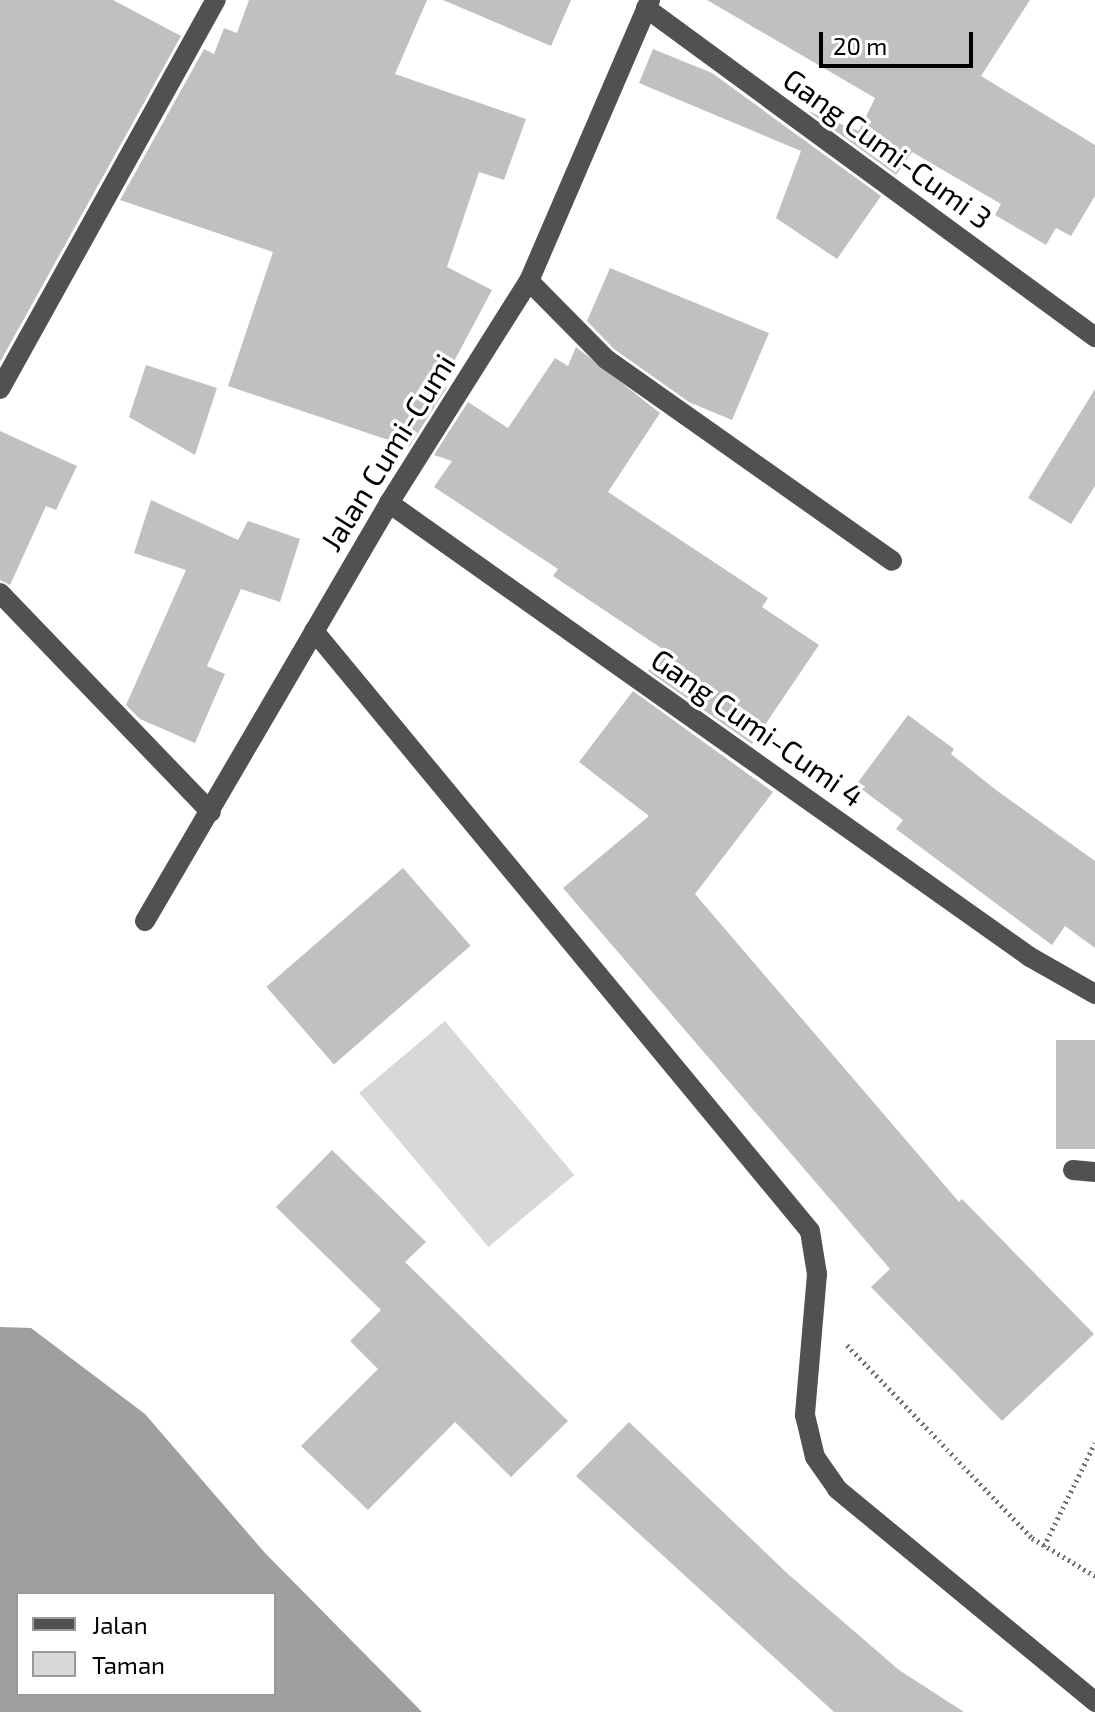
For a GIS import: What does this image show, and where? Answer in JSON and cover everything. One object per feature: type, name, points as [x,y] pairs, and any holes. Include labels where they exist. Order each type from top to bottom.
[{"type":"street","points":[[0,389],[216,0]]},
{"type":"street","name":"Jalan Cumi-Cumi","points":[[145,921],[389,503],[529,281],[648,4]]},
{"type":"street","name":"Gang Cumi-Cumi 3","points":[[648,4],[1095,337]]},
{"type":"street","points":[[529,281],[606,359],[892,561]]},
{"type":"street","name":"Gang Cumi-Cumi 4","points":[[389,503],[1030,957],[1095,994]]},
{"type":"street","points":[[0,593],[211,812]]},
{"type":"street","points":[[314,631],[810,1231],[817,1274],[805,1415],[815,1457],[837,1489],[1095,1702]]},
{"type":"street","points":[[1073,1170],[1095,1172]]},
{"type":"path","points":[[813,1309],[1044,1546],[1095,1576]]},
{"type":"path","points":[[1044,1546],[1095,1443]]},
{"type":"green space","points":[[445,1021],[574,1175],[488,1247],[359,1093]]},
{"type":"shaded area","points":[[0,1327],[31,1328],[145,1414],[265,1553],[422,1712],[0,1712]]},
{"type":"building","points":[[0,0],[113,0],[181,36],[0,362]]},
{"type":"building","points":[[249,0],[427,0],[395,74],[526,119],[504,180],[479,172],[447,267],[492,290],[442,384],[447,387],[409,447],[228,386],[273,252],[120,200],[204,49],[214,54],[224,28],[237,33]]},
{"type":"building","points":[[443,0],[571,0],[551,46]]},
{"type":"building","points":[[707,0],[1030,0],[981,76],[1095,145],[1095,196],[1071,236],[1056,228],[1046,245],[995,215],[1001,204],[912,152],[896,175],[808,111],[859,131],[875,98]]},
{"type":"building","points":[[653,49],[712,73],[881,196],[837,259],[776,218],[801,151],[639,83]]},
{"type":"building","points":[[610,268],[769,333],[732,420],[689,402],[614,349],[587,321]]},
{"type":"building","points":[[576,347],[660,413],[608,492],[768,598],[762,607],[819,645],[752,744],[648,671],[664,650],[553,576],[558,569],[434,487],[452,461],[434,455],[468,402],[508,428],[555,358],[568,366]]},
{"type":"building","points":[[146,365],[217,388],[195,455],[129,417]]},
{"type":"building","points":[[1095,389],[1095,486],[1071,524],[1028,498]]},
{"type":"building","points":[[0,431],[77,466],[56,510],[46,506],[10,585],[0,580]]},
{"type":"building","points":[[151,500],[238,540],[248,521],[300,539],[280,602],[241,589],[207,666],[225,674],[195,743],[140,719],[126,705],[186,570],[134,553]]},
{"type":"building","points":[[633,691],[773,792],[695,894],[959,1202],[962,1199],[1094,1334],[1002,1421],[871,1287],[890,1269],[563,888],[649,816],[579,762]]},
{"type":"building","points":[[908,715],[954,749],[951,754],[996,790],[1095,861],[1095,948],[1065,926],[1052,945],[896,829],[903,820],[856,785]]},
{"type":"building","points":[[403,868],[471,946],[334,1064],[266,987]]},
{"type":"building","points":[[1056,1040],[1095,1040],[1095,1149],[1056,1149]]},
{"type":"building","points":[[332,1150],[426,1242],[405,1262],[568,1421],[511,1477],[455,1422],[368,1510],[301,1446],[378,1369],[350,1341],[381,1310],[276,1207]]},
{"type":"building","points":[[629,1422],[788,1574],[899,1670],[964,1712],[834,1712],[576,1476]]}]
